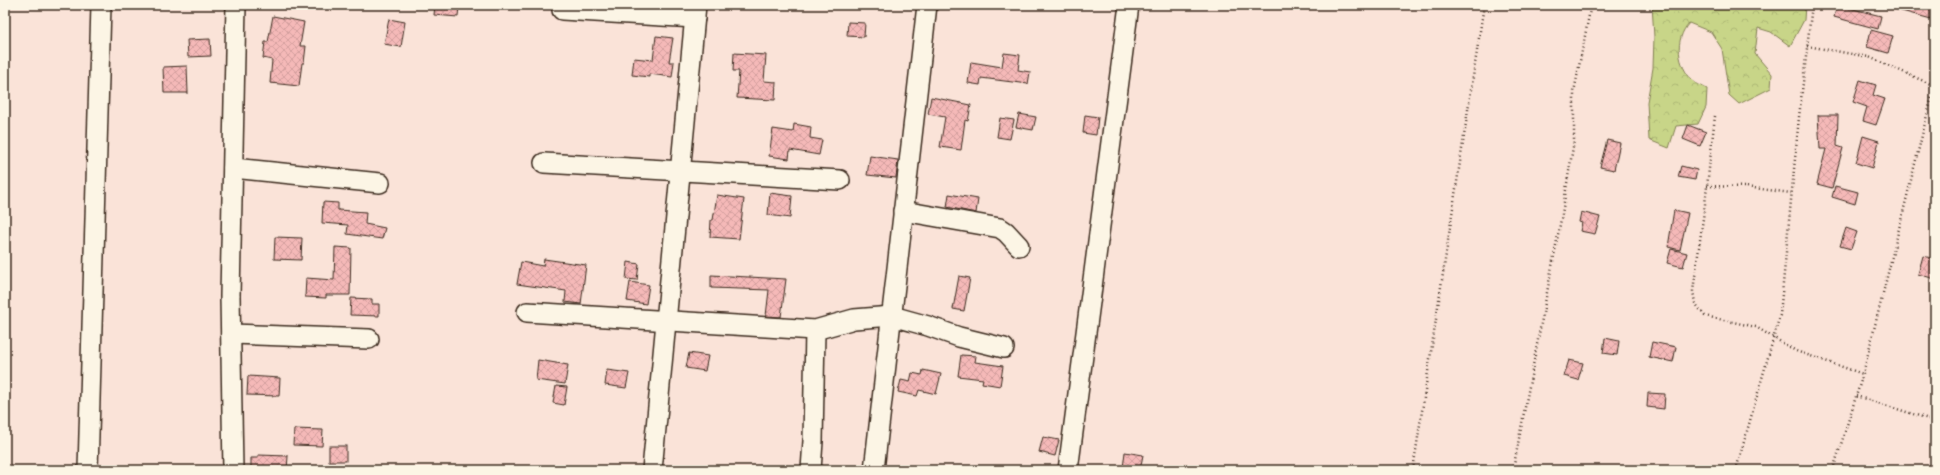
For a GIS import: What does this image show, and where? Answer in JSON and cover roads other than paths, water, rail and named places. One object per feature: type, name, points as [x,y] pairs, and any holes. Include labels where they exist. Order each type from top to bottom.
[{"type":"street","points":[[88,470],[101,5]]},
{"type":"street","points":[[232,470],[231,334],[236,5]]},
{"type":"street","points":[[874,470],[926,5]]},
{"type":"street","points":[[1068,470],[1129,5]]},
{"type":"street","points":[[562,10],[695,11],[652,470]]},
{"type":"street","points":[[544,163],[840,180]]},
{"type":"street","points":[[233,168],[380,183]]},
{"type":"street","points":[[903,211],[1000,228],[1006,232],[1019,246]]},
{"type":"street","points":[[527,312],[815,330],[854,318],[892,316],[928,326],[959,338],[1004,348]]},
{"type":"street","points":[[811,470],[815,330]]},
{"type":"street","points":[[231,334],[369,339]]}]
